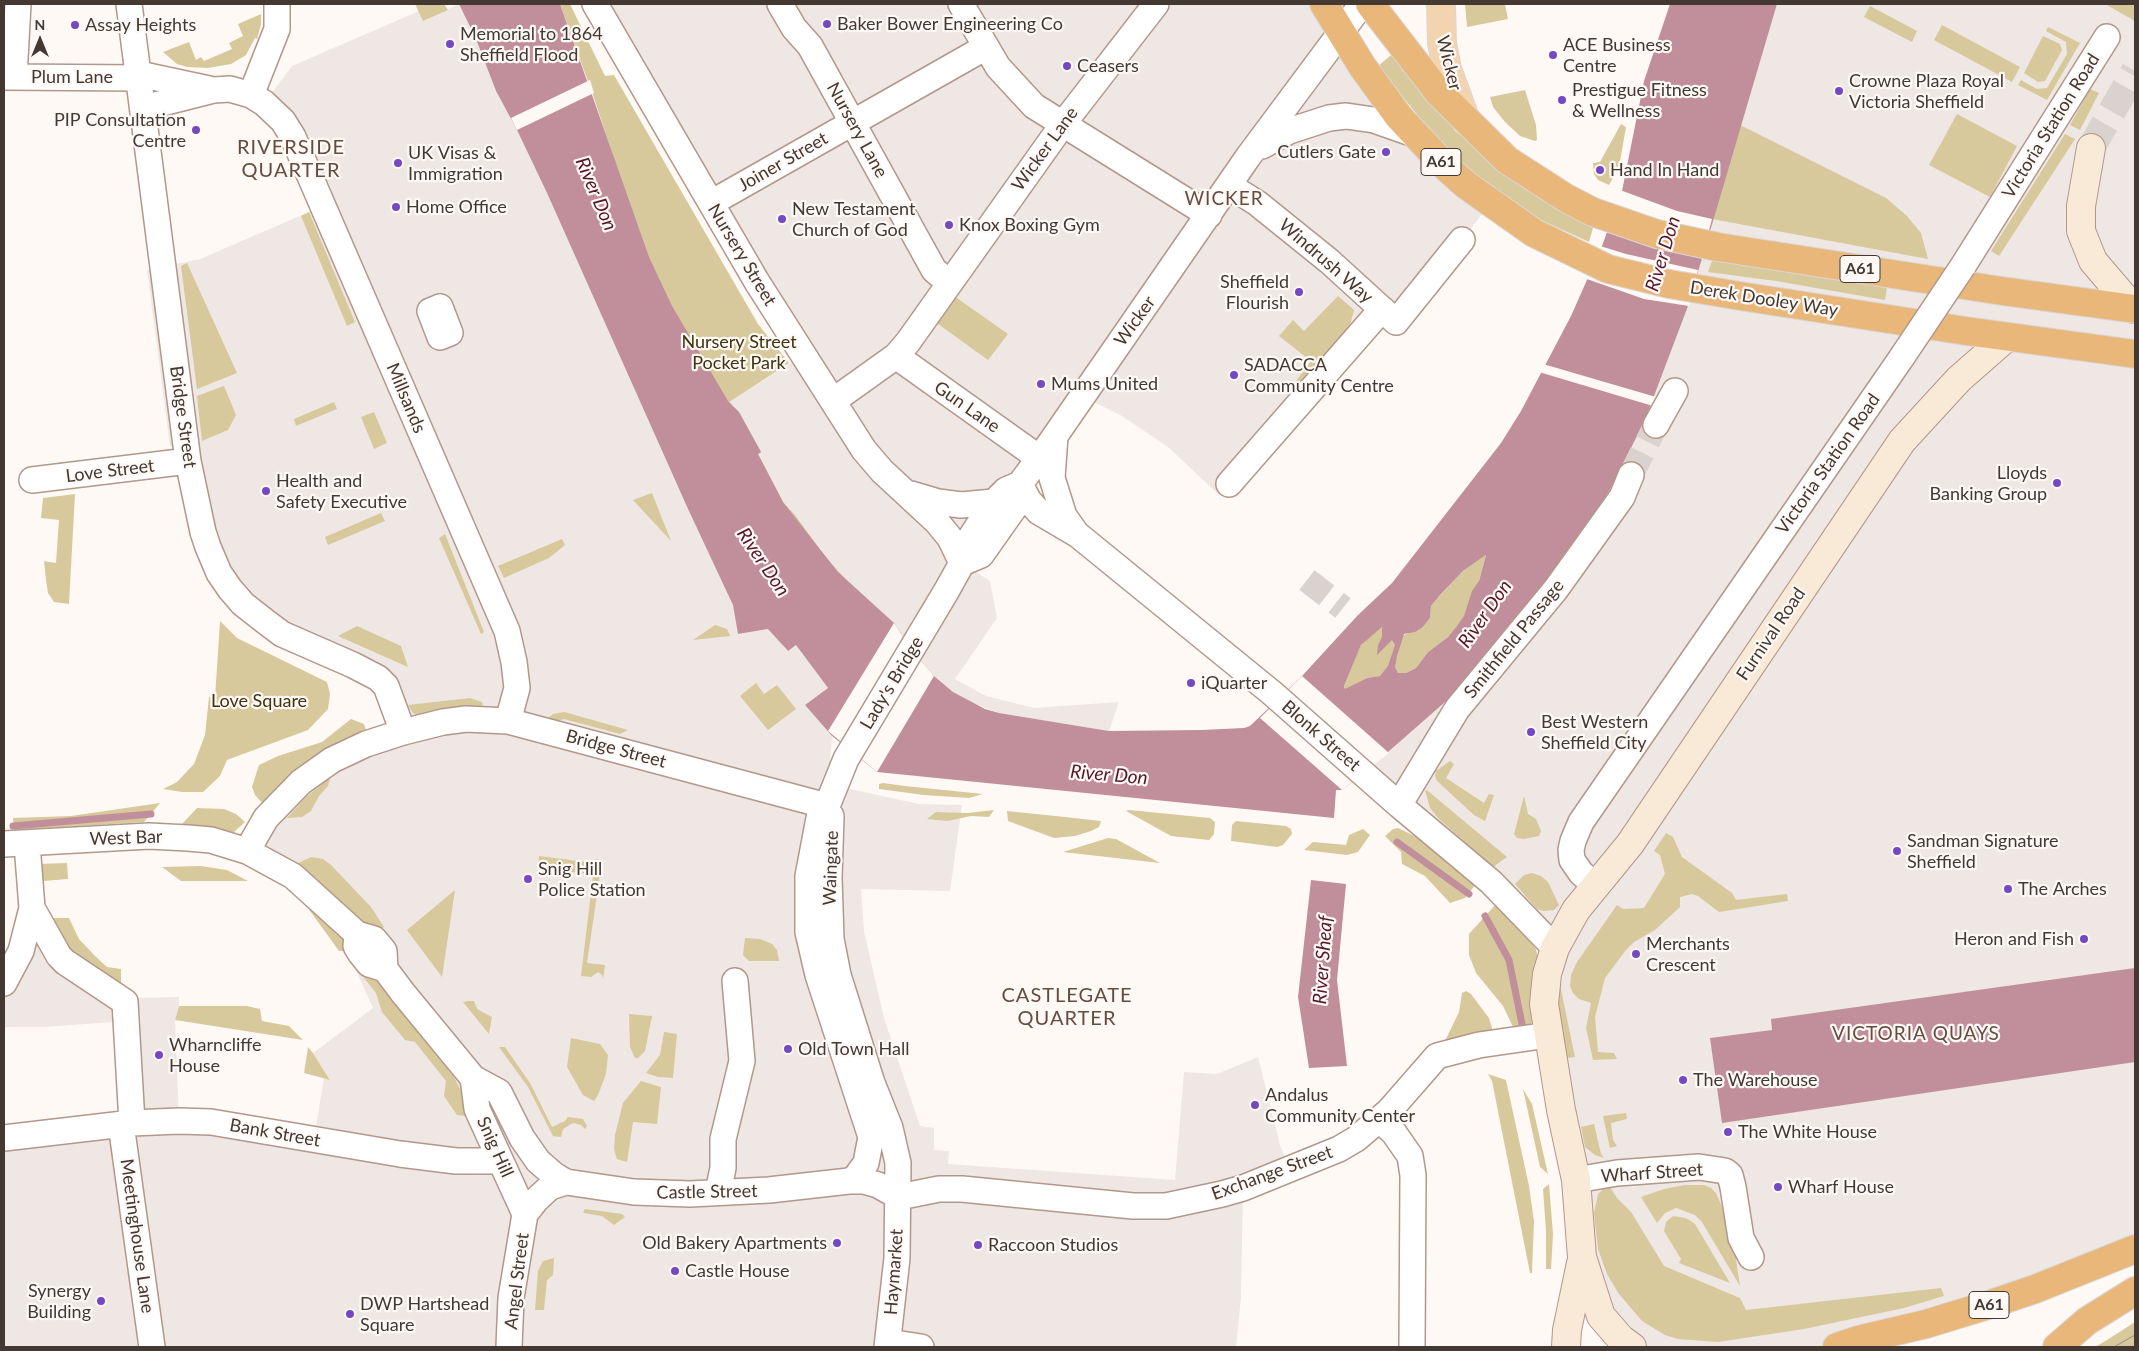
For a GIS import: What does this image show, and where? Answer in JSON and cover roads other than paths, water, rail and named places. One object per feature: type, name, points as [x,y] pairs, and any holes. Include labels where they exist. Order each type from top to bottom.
[{"type":"highway","name":"Derek Dooley Way","points":[[1324,4],[1370,78],[1414,134],[1466,185],[1534,233],[1575,254],[1616,271],[1703,290],[2007,337],[2135,354]]},
{"type":"highway","name":"A61","points":[[1370,4],[1439,94],[1507,160],[1566,198],[1593,212],[1657,234],[1718,247],[2002,291],[2134,309]]},
{"type":"highway","name":"A61","points":[[1837,1347],[1985,1306],[2035,1289],[2135,1249]]},
{"type":"highway","points":[[2057,1347],[2087,1321],[2135,1291]]},
{"type":"main road","name":"Wicker","points":[[1440,4],[1440,28],[1447,69],[1466,120]]},
{"type":"street","points":[[9,77],[18,4]]},
{"type":"street","name":"Bridge Street","points":[[129,4],[188,461],[202,532],[218,573],[244,604],[282,634],[378,678],[386,686],[403,732]]},
{"type":"street","points":[[251,94],[277,29],[277,4]]},
{"type":"street","name":"Nursery Street","points":[[595,4],[711,203],[864,450],[882,471],[909,493],[950,538],[962,563]]},
{"type":"street","name":"Nursery Lane","points":[[780,4],[794,28],[810,46],[934,270],[948,282]]},
{"type":"street","points":[[960,4],[998,67],[1034,106],[1209,215]]},
{"type":"street","name":"Wicker Lane","points":[[833,402],[896,356],[908,342],[948,282],[1063,124],[1154,4]]},
{"type":"street","name":"Wicker","points":[[962,563],[969,540],[994,502],[1006,490],[1020,484],[1230,186],[1248,157],[1362,4]]},
{"type":"street","name":"Victoria Station Road","points":[[1596,886],[1581,873],[1572,860],[1571,850],[1573,841],[1581,822],[1902,357],[2107,37]]},
{"type":"street","name":"Joiner Street","points":[[711,203],[986,47]]},
{"type":"street","name":"Plum Lane","points":[[9,77],[139,76]]},
{"type":"street","name":"Millsands","points":[[139,76],[214,90]]},
{"type":"street","name":"Millsands","points":[[143,108],[214,90],[230,89],[251,94],[270,107],[283,120],[304,158],[507,631],[514,662],[517,688],[508,721]]},
{"type":"street","name":"Wicker","points":[[1248,157],[1266,143],[1288,131],[1329,118],[1361,116],[1414,134]]},
{"type":"street","points":[[2091,148],[2081,206],[2081,231],[2093,261],[2134,309]]},
{"type":"street","name":"Windrush Way","points":[[1230,186],[1257,203],[1328,261],[1389,316]]},
{"type":"street","points":[[1229,484],[1462,240]]},
{"type":"street","name":"Furnival Road","points":[[1555,948],[1576,910],[1630,844],[1902,441],[1959,380],[2007,337]]},
{"type":"street","name":"Gun Lane","points":[[896,356],[1039,458]]},
{"type":"street","points":[[1656,425],[1675,391]]},
{"type":"street","name":"Blonk Street","points":[[1055,436],[1051,465],[1053,483],[1064,516],[1078,535]]},
{"type":"street","name":"Love Street","points":[[32,480],[188,461]]},
{"type":"street","name":"Smithfield Passage","points":[[1399,805],[1457,709],[1556,589],[1622,497],[1630,475]]},
{"type":"street","name":"Wicker","points":[[962,563],[981,555],[1019,501],[1020,484]]},
{"type":"street","name":"Blonk Street","points":[[1020,484],[1028,501],[1039,512],[1078,535],[1279,699],[1399,805],[1491,882],[1555,948]]},
{"type":"street","name":"Nursery Street","points":[[909,493],[938,502],[961,505],[994,502]]},
{"type":"street","name":"Lady's Bridge","points":[[827,806],[846,759],[962,563]]},
{"type":"street","name":"Bridge Street","points":[[247,851],[266,818],[301,782],[332,760],[366,744],[403,732],[443,722],[466,719],[508,721],[631,752],[745,786],[827,806]]},
{"type":"street","name":"Waingate","points":[[848,1180],[856,1176],[866,1163],[871,1137],[813,957],[807,918],[808,876],[816,831],[820,813],[827,806],[833,820],[829,878],[831,939],[838,975],[869,1075],[896,1146],[899,1197]]},
{"type":"street","name":"West Bar","points":[[15,844],[95,838],[167,837],[211,840],[247,851]]},
{"type":"street","points":[[4,982],[21,951],[32,908],[15,844]]},
{"type":"street","name":"Snig Hill","points":[[247,851],[304,884],[357,934],[374,939],[384,951],[385,969],[473,1078],[499,1092],[522,1138],[538,1161],[554,1175],[566,1182]]},
{"type":"street","name":"Meetinghouse Lane","points":[[32,908],[47,936],[65,962],[125,1002],[127,1124],[152,1347]]},
{"type":"street","points":[[1555,948],[1547,974],[1544,1004],[1548,1035],[1576,1180],[1582,1257],[1601,1316],[1632,1347]]},
{"type":"street","points":[[718,1192],[724,1168],[723,1139],[742,1061],[735,981]]},
{"type":"street","name":"Exchange Street","points":[[899,1197],[939,1189],[962,1189],[1133,1206],[1177,1205],[1243,1188],[1339,1149],[1369,1130],[1380,1120],[1437,1056],[1479,1045],[1548,1035]]},
{"type":"street","name":"Snig Hill","points":[[473,1078],[478,1109],[525,1214]]},
{"type":"street","points":[[500,1161],[509,1139],[512,1117]]},
{"type":"street","name":"Bank Street","points":[[4,1138],[178,1120],[211,1122],[400,1154],[456,1161],[500,1161]]},
{"type":"street","points":[[1380,1120],[1394,1133],[1410,1156],[1413,1175],[1412,1347]]},
{"type":"street","name":"Wharf Street","points":[[1576,1180],[1617,1173],[1699,1167],[1725,1171],[1730,1175],[1733,1187],[1740,1238],[1751,1257]]},
{"type":"street","name":"Castle Street","points":[[566,1182],[666,1194],[801,1188],[848,1180],[864,1181],[878,1185],[899,1197]]},
{"type":"street","points":[[525,1214],[550,1187],[566,1182]]},
{"type":"street","name":"Haymarket","points":[[888,1345],[895,1294],[899,1197]]},
{"type":"street","name":"Angel Street","points":[[509,1347],[511,1298],[525,1214]]},
{"type":"street","points":[[1566,1347],[1567,1330],[1582,1257]]},
{"type":"street","points":[[888,1345],[921,1347]]},
{"type":"water","name":"River Don","points":[[459,4],[560,4],[649,257],[672,306],[728,401],[739,412],[761,452],[758,454],[783,502],[838,572],[894,623],[911,649],[934,676],[953,692],[985,709],[999,713],[1109,731],[1201,730],[1244,728],[1250,726],[1302,676],[1358,615],[1392,583],[1501,443],[1521,411],[1571,316],[1602,246],[1622,191],[1644,81],[1670,4],[1777,4],[1688,306],[1645,420],[1612,486],[1579,539],[1523,617],[1445,702],[1364,773],[1342,790],[1336,790],[1334,818],[877,772],[832,736],[805,705],[828,688],[796,645],[788,651],[768,629],[738,634],[733,605],[688,509],[547,193],[496,91],[476,39]],"holes":[[[1486,555],[1479,581],[1472,591],[1464,616],[1457,626],[1448,637],[1428,652],[1416,668],[1406,673],[1398,673],[1395,667],[1404,634],[1415,632],[1423,627],[1430,618],[1431,606],[1440,595],[1463,571]],[[1382,627],[1382,637],[1378,645],[1377,655],[1392,640],[1395,645],[1388,666],[1380,676],[1367,678],[1345,689],[1344,686],[1361,645]]]},
{"type":"water","name":"River Sheaf","points":[[1311,880],[1346,884],[1337,980],[1347,1066],[1309,1068],[1298,997]]},
{"type":"water","points":[[2135,968],[2135,1062],[1722,1123],[1710,1038],[1772,1030],[1771,1019]]},
{"type":"waterway","points":[[13,826],[151,814]]},
{"type":"waterway","points":[[1397,842],[1469,894]]},
{"type":"waterway","points":[[1485,916],[1509,960],[1523,1029]]},
{"type":"tunnel","points":[[2091,148],[2135,71]]},
{"type":"tunnel","points":[[1631,475],[1656,425]]},
{"type":"tunnel","points":[[1307,580],[1343,608]]},
{"type":"tram line","points":[[2114,1347],[2135,1335]]},
{"type":"place","name":"Baker Bower Engineering Co","points":[[827,24]]},
{"type":"place","name":"Assay Heights","points":[[75,25]]},
{"type":"place","name":"Memorial to 1864 Sheffield Flood","points":[[450,44]]},
{"type":"place","name":"ACE Business Centre","points":[[1553,55]]},
{"type":"place","name":"Ceasers","points":[[1067,66]]},
{"type":"place","name":"Crowne Plaza Royal Victoria Sheffield","points":[[1839,91]]},
{"type":"place","name":"Prestigue Fitness & Wellness","points":[[1562,100]]},
{"type":"place","name":"PIP Consultation Centre","points":[[196,130]]},
{"type":"place","name":"Cutlers Gate","points":[[1386,152]]},
{"type":"place","name":"UK Visas & Immigration","points":[[398,163]]},
{"type":"place","name":"Hand In Hand","points":[[1600,170]]},
{"type":"place","name":"Home Office","points":[[396,207]]},
{"type":"place","name":"New Testament Church of God","points":[[782,219]]},
{"type":"place","name":"Knox Boxing Gym","points":[[949,225]]},
{"type":"place","name":"Sheffield Flourish","points":[[1299,292]]},
{"type":"place","name":"SADACCA Community Centre","points":[[1234,375]]},
{"type":"place","name":"Mums United","points":[[1041,384]]},
{"type":"place","name":"Lloyds Banking Group","points":[[2057,483]]},
{"type":"place","name":"Health and Safety Executive","points":[[266,491]]},
{"type":"place","name":"iQuarter","points":[[1191,683]]},
{"type":"place","name":"Best Western Sheffield City","points":[[1531,732]]},
{"type":"place","name":"Sandman Signature Sheffield","points":[[1897,851]]},
{"type":"place","name":"Snig Hill Police Station","points":[[528,879]]},
{"type":"place","name":"The Arches","points":[[2008,889]]},
{"type":"place","name":"Heron and Fish","points":[[2084,939]]},
{"type":"place","name":"Merchants Crescent","points":[[1636,954]]},
{"type":"place","name":"Old Town Hall","points":[[788,1049]]},
{"type":"place","name":"Wharncliffe House","points":[[159,1055]]},
{"type":"place","name":"The Warehouse","points":[[1683,1080]]},
{"type":"place","name":"Andalus Community Center","points":[[1255,1105]]},
{"type":"place","name":"The White House","points":[[1728,1132]]},
{"type":"place","name":"Wharf House","points":[[1778,1187]]},
{"type":"place","name":"Old Bakery Apartments","points":[[837,1243]]},
{"type":"place","name":"Raccoon Studios","points":[[978,1245]]},
{"type":"place","name":"Castle House","points":[[675,1271]]},
{"type":"place","name":"Synergy Building","points":[[101,1301]]},
{"type":"place","name":"DWP Hartshead Square","points":[[350,1314]]},
{"type":"district","name":"RIVERSIDE QUARTER","points":[[291,160]]},
{"type":"district","name":"WICKER","points":[[1224,199]]},
{"type":"district","name":"CASTLEGATE QUARTER","points":[[1067,1008]]},
{"type":"district","name":"VICTORIA QUAYS","points":[[1916,1034]]},
{"type":"park label","name":"Nursery Street Pocket Park","points":[[739,352]]},
{"type":"park label","name":"Love Square","points":[[259,701]]}]
